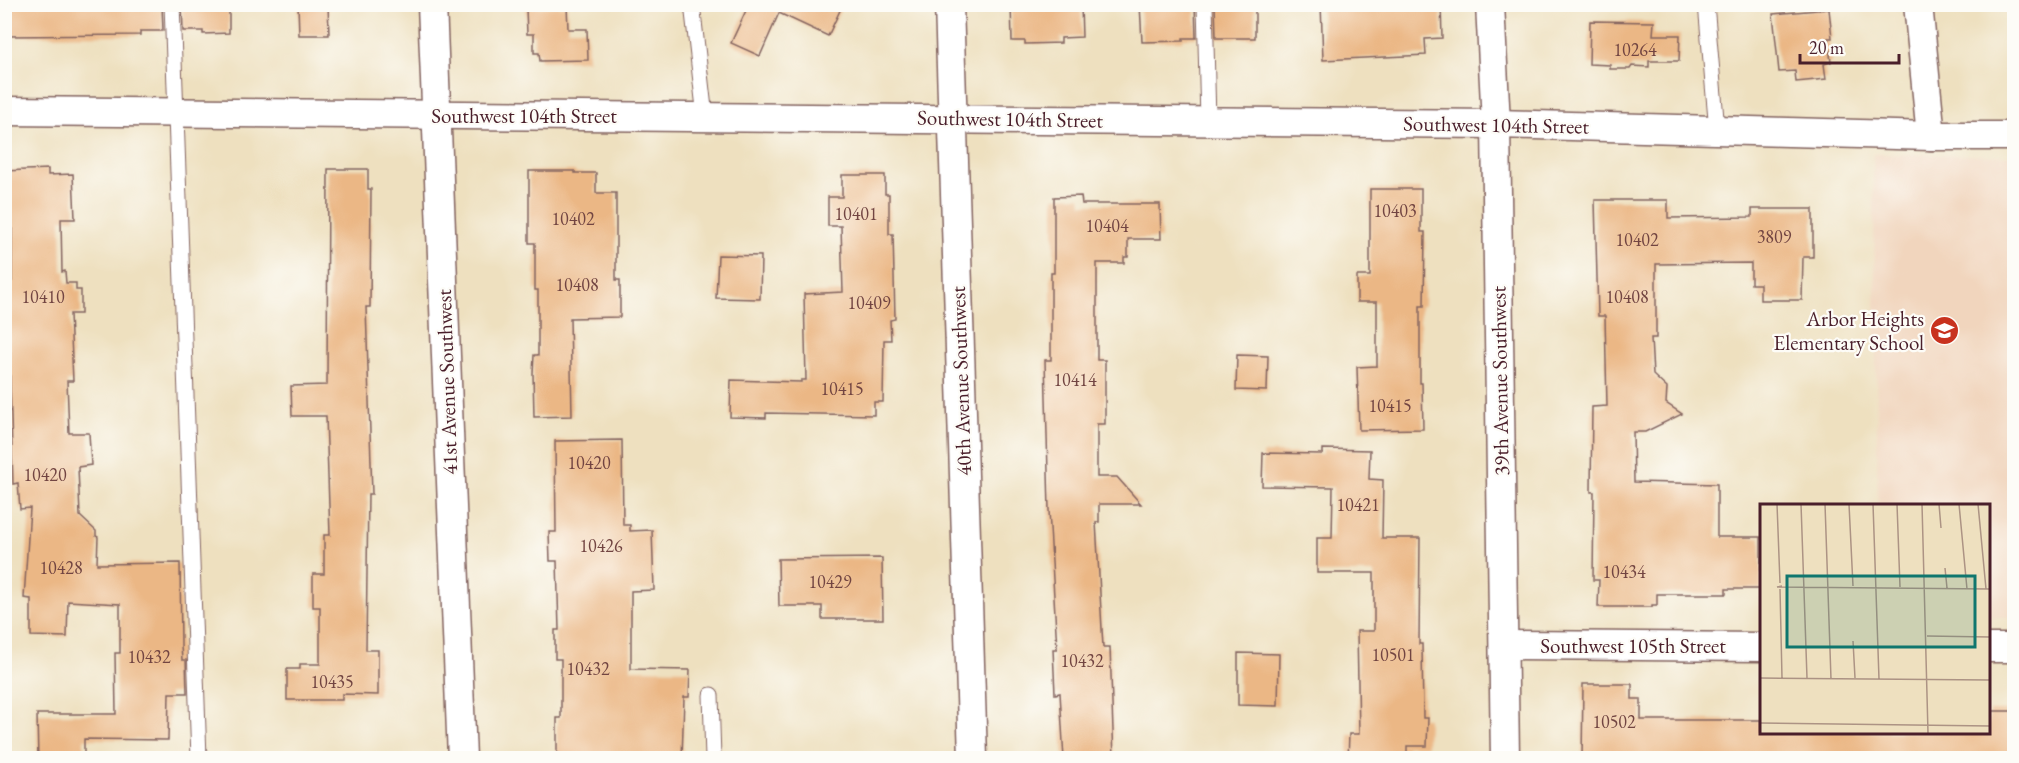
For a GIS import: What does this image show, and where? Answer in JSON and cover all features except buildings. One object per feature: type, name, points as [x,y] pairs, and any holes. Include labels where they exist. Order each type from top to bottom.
[{"type":"street","name":"41st Avenue Southwest","points":[[432,4],[462,759]]},
{"type":"street","name":"40th Avenue Southwest","points":[[949,4],[973,759]]},
{"type":"street","name":"39th Avenue Southwest","points":[[1490,4],[1496,124],[1505,759]]},
{"type":"street","points":[[1918,4],[1931,136]]},
{"type":"street","name":"Southwest 104th Street","points":[[4,111],[1496,124],[1931,136],[2014,136]]},
{"type":"street","name":"Southwest 105th Street","points":[[1504,645],[1760,647]]},
{"type":"street","points":[[1989,648],[2014,648]]},
{"type":"lane","points":[[172,4],[200,759]]},
{"type":"lane","points":[[692,4],[705,117]]},
{"type":"lane","points":[[1205,4],[1208,121]]},
{"type":"lane","points":[[1706,4],[1717,130]]},
{"type":"lane","points":[[711,695],[713,759]]},
{"type":"shaded area","name":"Arbor Heights Elementary School","points":[[1873,154],[2014,156],[2014,617],[1989,617],[1989,504],[1878,504]]},
{"type":"place","name":"Arbor Heights Elementary School","points":[[1945,331]]}]
